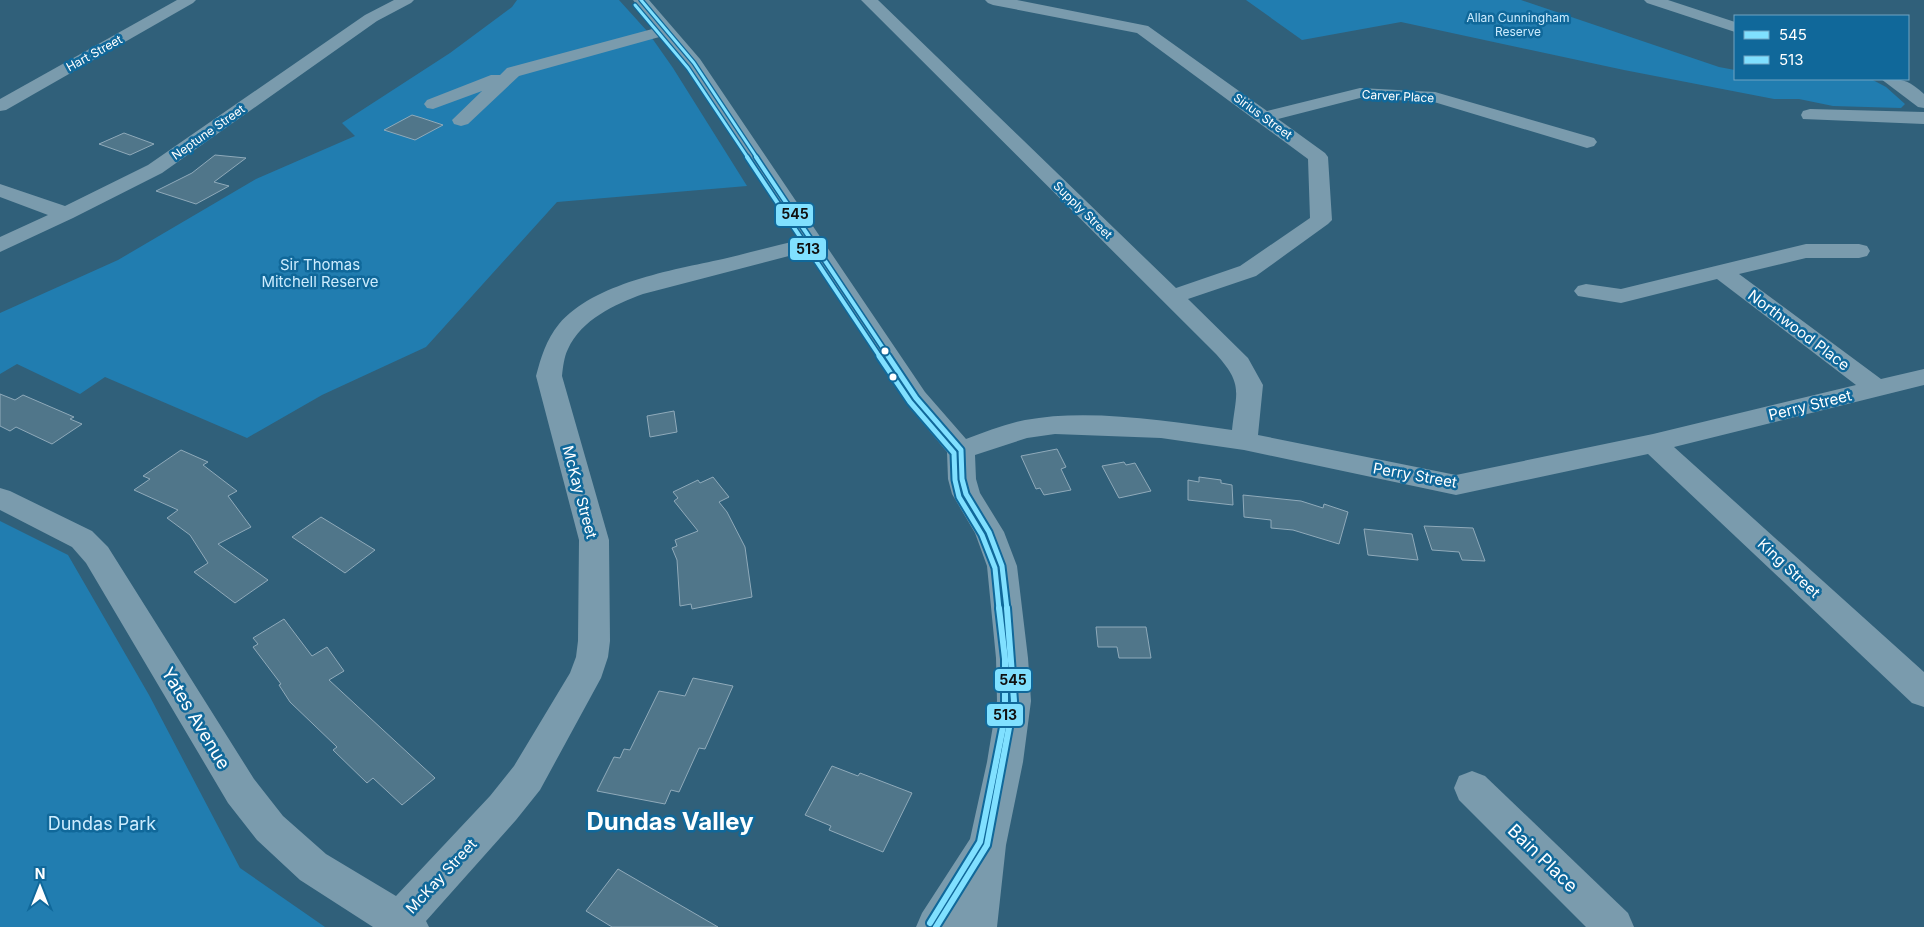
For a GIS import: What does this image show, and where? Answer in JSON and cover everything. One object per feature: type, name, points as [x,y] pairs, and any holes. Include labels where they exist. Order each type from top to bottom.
[{"type":"street","name":"Hart Street","points":[[0,106],[188,0]]},
{"type":"street","name":"Neptune Street","points":[[0,245],[66,214],[155,168],[370,18],[406,0]]},
{"type":"street","points":[[642,0],[694,63],[916,398],[934,421],[957,443],[961,450],[962,480],[966,494],[989,532],[1002,566],[1012,658],[1014,701],[987,845],[977,927]]},
{"type":"street","name":"Sirius Street","points":[[993,0],[1142,29],[1266,117],[1318,157],[1320,220],[1248,271],[1172,297]]},
{"type":"street","points":[[1652,0],[1734,27]]},
{"type":"street","name":"Supply Street","points":[[874,1],[1239,364],[1250,385],[1244,441]]},
{"type":"street","points":[[433,104],[513,72],[667,30]]},
{"type":"street","points":[[461,120],[513,72]]},
{"type":"street","points":[[1892,80],[1905,87],[1924,103]]},
{"type":"street","name":"Carver Place","points":[[1266,117],[1360,92],[1435,97],[1587,142]]},
{"type":"street","points":[[1810,115],[1924,118]]},
{"type":"street","points":[[0,190],[66,214]]},
{"type":"street","name":"McKay Street","points":[[404,924],[527,778],[584,678],[592,657],[594,640],[594,540],[549,376],[550,362],[562,336],[590,311],[625,292],[668,279],[815,243]]},
{"type":"street","points":[[1586,291],[1620,296],[1806,251],[1858,251]]},
{"type":"street","name":"Northwood Place","points":[[1720,271],[1878,389]]},
{"type":"street","name":"Perry Street","points":[[961,450],[1009,433],[1055,426],[1118,426],[1161,429],[1244,441],[1456,485],[1653,443],[1924,377]]},
{"type":"street","name":"King Street","points":[[1653,443],[1924,693]]},
{"type":"street","name":"Yates Avenue","points":[[0,498],[82,539],[92,550],[241,791],[270,828],[313,866],[404,924]]},
{"type":"street","name":"Bain Place","points":[[1472,788],[1614,927]]},
{"type":"street","points":[[936,927],[987,845]]},
{"type":"green space","name":"Sir Thomas Mitchell Reserve","points":[[517,0],[619,0],[647,31],[673,68],[747,186],[557,202],[426,347],[322,395],[247,438],[105,377],[80,394],[17,364],[0,374],[0,313],[118,260],[256,179],[355,136],[342,123],[450,53],[512,7]]},
{"type":"green space","name":"Allan Cunningham Reserve","points":[[1246,0],[1521,0],[1719,67],[1734,70],[1734,80],[1873,80],[1886,87],[1905,104],[1901,108],[1833,106],[1799,99],[1774,99],[1624,70],[1401,22],[1302,40]]},
{"type":"green space","name":"Dundas Park","points":[[0,521],[68,555],[149,695],[240,868],[325,927],[0,927]]},
{"type":"building","points":[[412,115],[443,125],[415,140],[384,130]]},
{"type":"building","points":[[124,133],[154,144],[130,155],[99,144]]},
{"type":"building","points":[[215,155],[246,158],[214,182],[229,186],[196,204],[156,191],[192,173]]},
{"type":"building","points":[[0,394],[15,400],[23,395],[74,417],[70,419],[82,424],[52,444],[16,427],[10,431],[0,426]]},
{"type":"building","points":[[674,411],[677,432],[650,437],[647,416]]},
{"type":"building","points":[[1057,449],[1066,467],[1061,469],[1071,490],[1044,495],[1040,488],[1036,489],[1021,456]]},
{"type":"building","points":[[181,450],[208,462],[203,465],[237,491],[228,496],[251,527],[218,544],[268,580],[235,603],[194,572],[208,563],[190,535],[167,518],[178,510],[134,490],[150,479],[143,476]]},
{"type":"building","points":[[1124,462],[1126,465],[1135,463],[1151,491],[1119,498],[1102,466]]},
{"type":"building","points":[[713,477],[729,497],[719,502],[727,512],[745,547],[752,597],[692,609],[691,604],[680,606],[677,560],[672,548],[677,546],[675,540],[698,531],[674,501],[678,498],[673,492],[698,480],[700,483]]},
{"type":"building","points":[[1199,477],[1221,480],[1221,483],[1232,485],[1233,505],[1188,500],[1188,480],[1199,482]]},
{"type":"building","points":[[1243,495],[1301,501],[1323,508],[1324,504],[1348,512],[1339,544],[1293,530],[1271,528],[1271,520],[1244,517]]},
{"type":"building","points":[[321,517],[375,550],[345,573],[292,537]]},
{"type":"building","points":[[1424,526],[1473,528],[1485,561],[1462,560],[1459,552],[1432,550]]},
{"type":"building","points":[[1364,529],[1412,534],[1418,560],[1368,555]]},
{"type":"building","points":[[284,619],[312,656],[327,647],[344,671],[329,680],[435,778],[402,805],[373,778],[367,783],[333,750],[337,747],[290,702],[279,685],[281,684],[253,647],[258,644],[253,638]]},
{"type":"building","points":[[1096,627],[1146,627],[1151,658],[1119,658],[1117,647],[1098,647]]},
{"type":"building","points":[[693,678],[733,686],[705,749],[699,748],[679,792],[671,790],[665,804],[597,791],[614,757],[620,758],[624,749],[630,750],[659,691],[685,696]]},
{"type":"building","points":[[832,766],[858,776],[860,773],[912,793],[883,852],[829,830],[831,826],[805,815]]},
{"type":"building","points":[[618,869],[718,927],[612,927],[586,911]]},
{"type":"transit line","name":"545","points":[[641,0],[694,63],[916,398],[961,450],[962,479],[966,494],[989,532],[1002,566],[1012,658],[1014,701],[1012,718],[987,845],[936,927]]},
{"type":"transit line","name":"513","points":[[635,5],[688,68],[910,402],[954,453],[955,480],[959,497],[982,535],[995,568],[1005,659],[1005,717],[980,842],[930,923]]},
{"type":"district","name":"Dundas Valley","points":[[670,821]]}]
